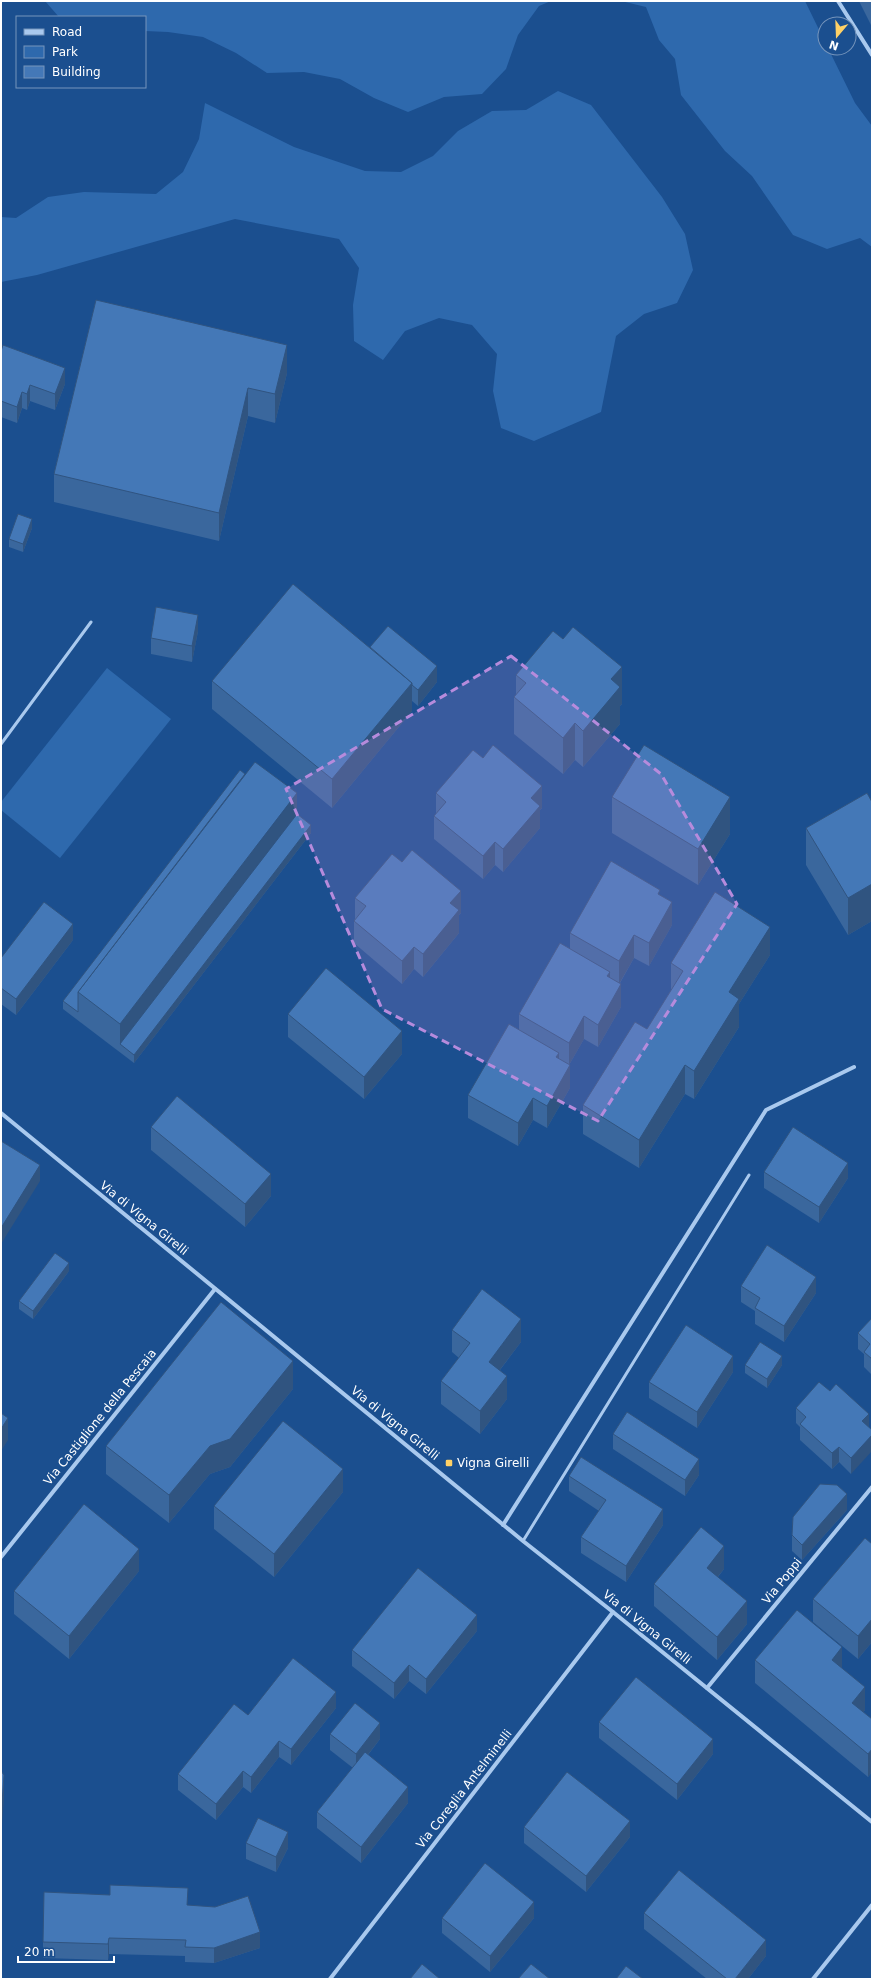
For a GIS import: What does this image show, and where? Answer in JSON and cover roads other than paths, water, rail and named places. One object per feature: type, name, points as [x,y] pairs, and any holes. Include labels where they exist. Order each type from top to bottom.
[{"type":"street","points":[[838,1],[872,55]]},
{"type":"street","points":[[503,1525],[766,1110],[854,1067]]},
{"type":"street","name":"Via di Vigna Girelli","points":[[1,1113],[523,1542],[613,1612],[872,1822]]},
{"type":"street","name":"Via Castiglione della Pescaia","points":[[1,1557],[215,1289]]},
{"type":"street","name":"Via Poppi","points":[[707,1688],[872,1487]]},
{"type":"street","name":"Via Coreglia Antelminelli","points":[[330,1979],[613,1612]]},
{"type":"street","points":[[813,1979],[872,1906]]},
{"type":"lane","points":[[1,744],[91,622]]},
{"type":"lane","points":[[523,1542],[749,1175]]},
{"type":"place","name":"Vigna Girelli","points":[[449,1463]]}]
